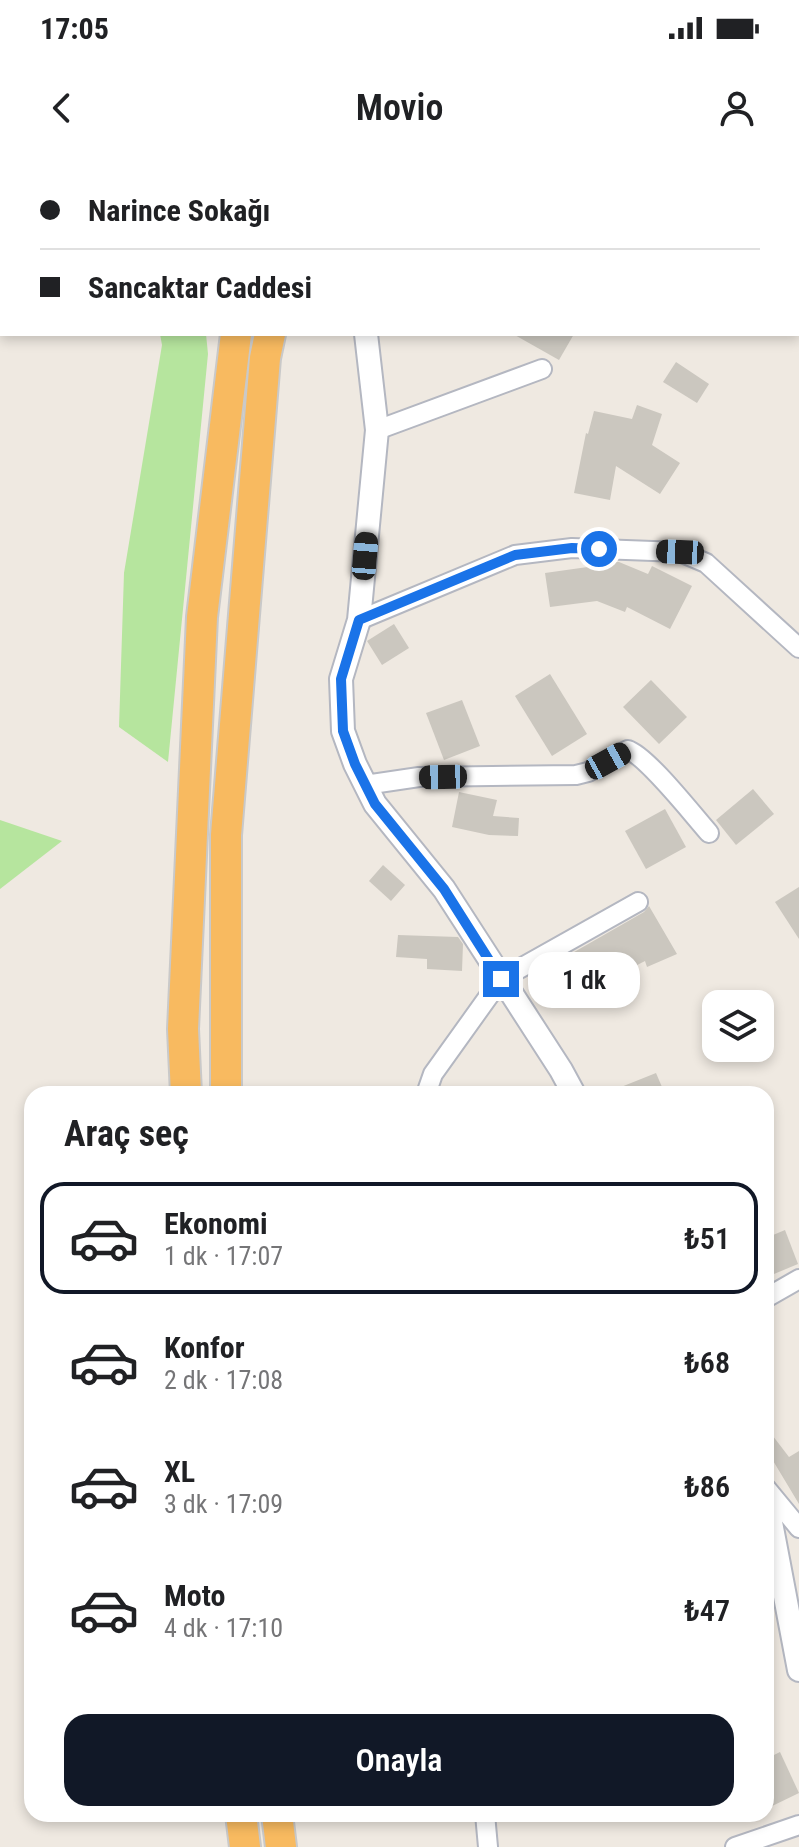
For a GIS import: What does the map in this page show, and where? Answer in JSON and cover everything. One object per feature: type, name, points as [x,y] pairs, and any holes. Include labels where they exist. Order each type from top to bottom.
[{"type":"highway","points":[[186,1086],[183,1029],[202,617],[236,336]]},
{"type":"highway","points":[[226,1086],[226,835],[270,336]]},
{"type":"highway","points":[[242,1822],[245,1847]]},
{"type":"highway","points":[[278,1822],[281,1847]]},
{"type":"street","points":[[366,336],[377,430],[359,620],[341,679],[343,731],[375,804],[444,889],[570,1086]]},
{"type":"street","points":[[377,430],[542,369]]},
{"type":"street","points":[[359,620],[515,555],[572,548],[680,552],[706,563],[729,581],[799,648]]},
{"type":"street","points":[[365,785],[419,777],[576,775],[588,772],[628,750],[635,752],[648,765],[709,833]]},
{"type":"street","points":[[429,1086],[433,1074],[501,979],[638,902]]},
{"type":"street","points":[[774,1293],[799,1279]]},
{"type":"street","points":[[774,1498],[799,1528]]},
{"type":"street","points":[[774,1538],[799,1670]]},
{"type":"street","points":[[486,1822],[488,1847]]},
{"type":"street","points":[[735,1847],[799,1825]]},
{"type":"green space","points":[[160,336],[206,336],[208,354],[168,762],[119,727],[124,573],[162,345]]},
{"type":"green space","points":[[0,820],[62,841],[0,889]]},
{"type":"building","points":[[517,336],[573,336],[559,360]]},
{"type":"building","points":[[676,362],[709,384],[697,403],[663,382]]},
{"type":"building","points":[[637,405],[662,414],[652,445],[680,463],[660,494],[616,466],[610,500],[574,493],[586,433],[594,411],[632,419]]},
{"type":"building","points":[[610,561],[648,574],[652,566],[692,586],[670,629],[627,607],[625,612],[597,601],[550,607],[545,573],[609,564]]},
{"type":"building","points":[[394,624],[409,648],[382,665],[367,641]]},
{"type":"building","points":[[550,674],[587,734],[552,756],[515,696]]},
{"type":"building","points":[[651,680],[687,717],[659,744],[623,707]]},
{"type":"building","points":[[462,700],[480,746],[444,760],[426,713]]},
{"type":"building","points":[[753,789],[774,814],[736,845],[716,820]]},
{"type":"building","points":[[459,792],[497,800],[493,816],[519,818],[518,836],[489,835],[452,827]]},
{"type":"building","points":[[665,809],[686,847],[646,869],[625,831]]},
{"type":"building","points":[[383,865],[405,885],[391,901],[369,881]]},
{"type":"building","points":[[799,887],[799,939],[775,902]]},
{"type":"building","points":[[649,906],[677,954],[647,967],[645,961],[557,1006],[541,971],[644,912]]},
{"type":"building","points":[[398,935],[458,937],[463,944],[462,971],[427,969],[427,959],[396,957]]},
{"type":"building","points":[[656,1073],[662,1086],[624,1086]]},
{"type":"building","points":[[785,1230],[798,1264],[774,1274],[774,1235]]},
{"type":"building","points":[[774,1437],[789,1457],[799,1451],[799,1504],[774,1462]]},
{"type":"building","points":[[780,1752],[799,1793],[774,1805],[774,1755]]},
{"type":"route","points":[[501,979],[444,889],[375,804],[343,731],[341,679],[359,620],[515,555],[572,548],[599,549]]}]
